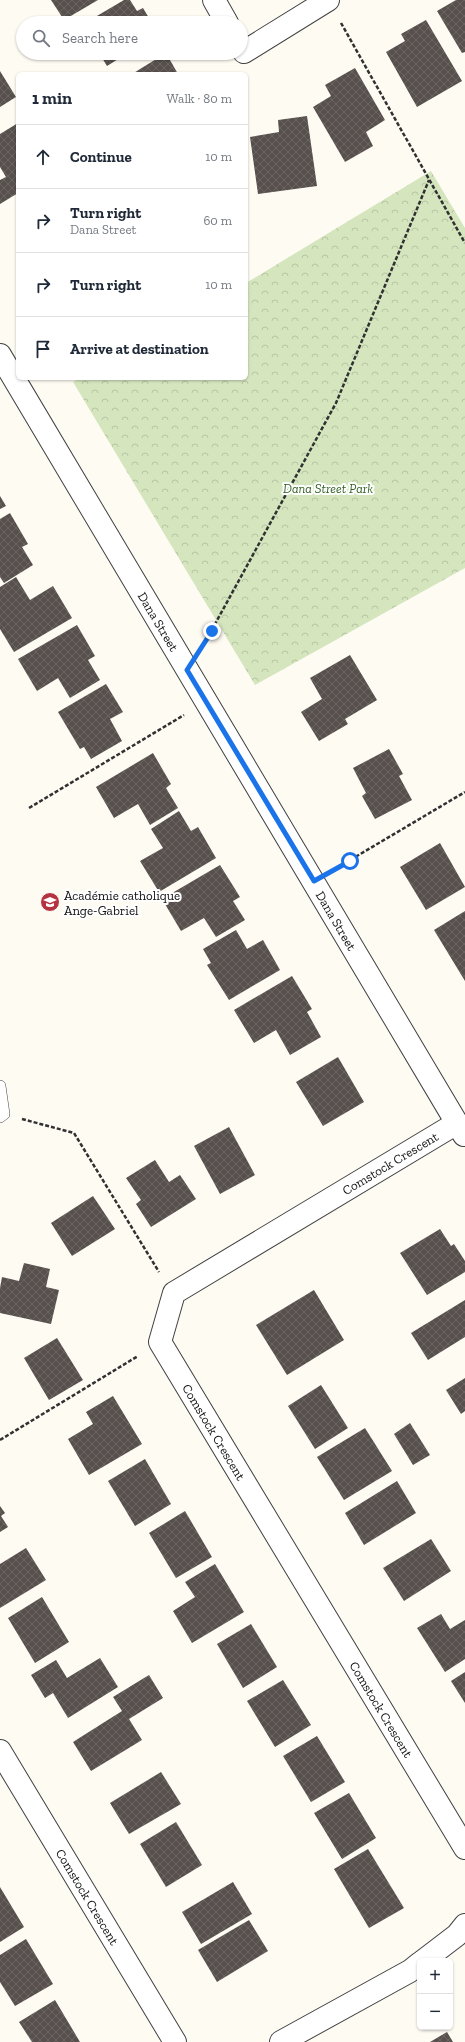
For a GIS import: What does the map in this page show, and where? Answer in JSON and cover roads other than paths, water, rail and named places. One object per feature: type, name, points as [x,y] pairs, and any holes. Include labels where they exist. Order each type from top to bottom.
[{"type":"street","points":[[214,0],[223,16]]},
{"type":"street","points":[[248,50],[328,0]]},
{"type":"street","name":"Dana Street","points":[[0,355],[461,1129]]},
{"type":"street","name":"Comstock Crescent","points":[[461,1129],[174,1293],[160,1342],[465,1848]]},
{"type":"street","name":"Comstock Crescent","points":[[0,1751],[174,2042]]},
{"type":"street","points":[[427,1958],[457,1935],[465,1925]]},
{"type":"street","points":[[281,2042],[410,1971],[417,1965]]},
{"type":"lane","points":[[0,1086],[2,1116]]},
{"type":"place","name":"Académie catholique Ange-Gabriel","points":[[50,902]]},
{"type":"park label","name":"Dana Street Park","points":[[328,488]]}]
